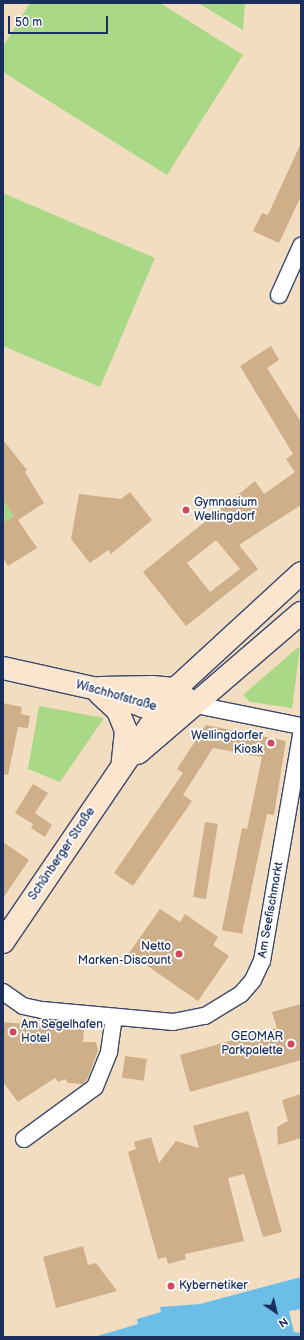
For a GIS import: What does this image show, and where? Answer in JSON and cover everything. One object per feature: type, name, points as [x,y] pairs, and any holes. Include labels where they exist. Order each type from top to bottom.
[{"type":"main road","name":"Schönberger Straße","points":[[3,942],[175,689],[301,573]]},
{"type":"main road","name":"Schönberger Straße","points":[[122,767],[196,705],[301,613]]},
{"type":"main road","name":"Wischhofstraße","points":[[3,668],[93,688],[161,709],[196,705]]},
{"type":"main road","name":"Schönberger Straße","points":[[93,688],[118,711],[126,731],[122,767]]},
{"type":"main road","points":[[93,688],[175,689],[196,705]]},
{"type":"street","points":[[279,295],[301,246]]},
{"type":"street","name":"Wischhofstraße","points":[[196,705],[301,726]]},
{"type":"street","name":"Am Seefischmarkt","points":[[3,992],[23,1006],[42,1010],[114,1017],[188,1021],[229,1003],[254,980],[262,961],[301,735]]},
{"type":"street","points":[[24,1139],[95,1086],[104,1071],[114,1017]]},
{"type":"green space","points":[[30,3],[160,3],[243,55],[167,175],[3,72],[3,46]]},
{"type":"green space","points":[[198,3],[245,3],[243,30]]},
{"type":"green space","points":[[3,193],[155,258],[100,387],[3,346]]},
{"type":"green space","points":[[3,500],[14,516],[3,523]]},
{"type":"green space","points":[[297,648],[300,648],[292,708],[250,702],[243,695]]},
{"type":"green space","points":[[39,706],[104,718],[60,782],[28,769]]},
{"type":"water","points":[[301,1277],[301,1337],[94,1337],[138,1324],[137,1319],[161,1312],[160,1307],[200,1304]]},
{"type":"pier","points":[[301,1309],[301,1333],[294,1332],[289,1311]]},
{"type":"building","points":[[301,143],[301,196],[279,243],[253,231],[262,213],[268,215]]},
{"type":"building","points":[[271,346],[279,360],[267,368],[301,422],[301,505],[239,545],[258,569],[186,626],[143,572],[255,481],[264,494],[295,472],[286,459],[293,454],[240,366]],"holes":[[[216,540],[240,569],[210,592],[187,563]]]},
{"type":"building","points":[[3,440],[27,470],[25,472],[44,503],[18,520],[37,548],[8,566],[3,558],[3,523],[14,516],[3,500]]},
{"type":"building","points":[[130,492],[152,520],[111,554],[108,550],[90,563],[71,539],[79,494],[121,499]]},
{"type":"building","points":[[3,703],[22,707],[21,714],[30,716],[28,728],[18,727],[8,775],[3,774]]},
{"type":"building","points":[[206,725],[286,741],[274,815],[267,814],[242,934],[222,930],[242,828],[247,829],[262,757],[213,748],[183,795],[192,801],[133,886],[114,873],[183,773],[177,769]]},
{"type":"building","points":[[33,784],[48,793],[35,813],[52,825],[45,837],[31,828],[37,817],[33,824],[15,813]]},
{"type":"building","points":[[205,822],[218,824],[206,899],[193,897]]},
{"type":"building","points":[[3,842],[29,860],[3,898]]},
{"type":"building","name":"Netto Marken-Discount","points":[[160,909],[180,922],[185,914],[218,937],[213,945],[229,956],[198,1001],[129,953]]},
{"type":"building","points":[[301,1004],[301,1060],[190,1092],[180,1055],[277,1028],[272,1012]]},
{"type":"building","points":[[3,1022],[84,1029],[83,1042],[96,1042],[98,1050],[88,1078],[83,1084],[68,1083],[65,1079],[58,1082],[55,1078],[18,1102],[3,1082]]},
{"type":"building","points":[[125,1056],[147,1059],[144,1081],[122,1078]]},
{"type":"building","points":[[301,1094],[301,1138],[278,1145],[277,1127],[288,1121],[282,1100]]},
{"type":"building","points":[[248,1111],[282,1232],[263,1237],[244,1174],[228,1178],[244,1241],[185,1254],[186,1259],[168,1264],[166,1257],[158,1259],[128,1152],[136,1149],[134,1142],[151,1137],[159,1163],[176,1141],[199,1148],[193,1126]]},
{"type":"building","points":[[83,1246],[88,1265],[96,1263],[117,1291],[56,1308],[43,1257]]},
{"type":"place","name":"Gymnasium Wellingdorf","points":[[186,510]]},
{"type":"place","name":"Wellingdorfer Kiosk","points":[[271,743]]},
{"type":"place","name":"Netto Marken-Discount","points":[[179,954]]},
{"type":"place","name":"Am Segelhafen Hotel","points":[[13,1032]]},
{"type":"place","name":"GEOMAR Parkpalette","points":[[291,1044]]},
{"type":"place","name":"Kybernetiker","points":[[171,1286]]}]
